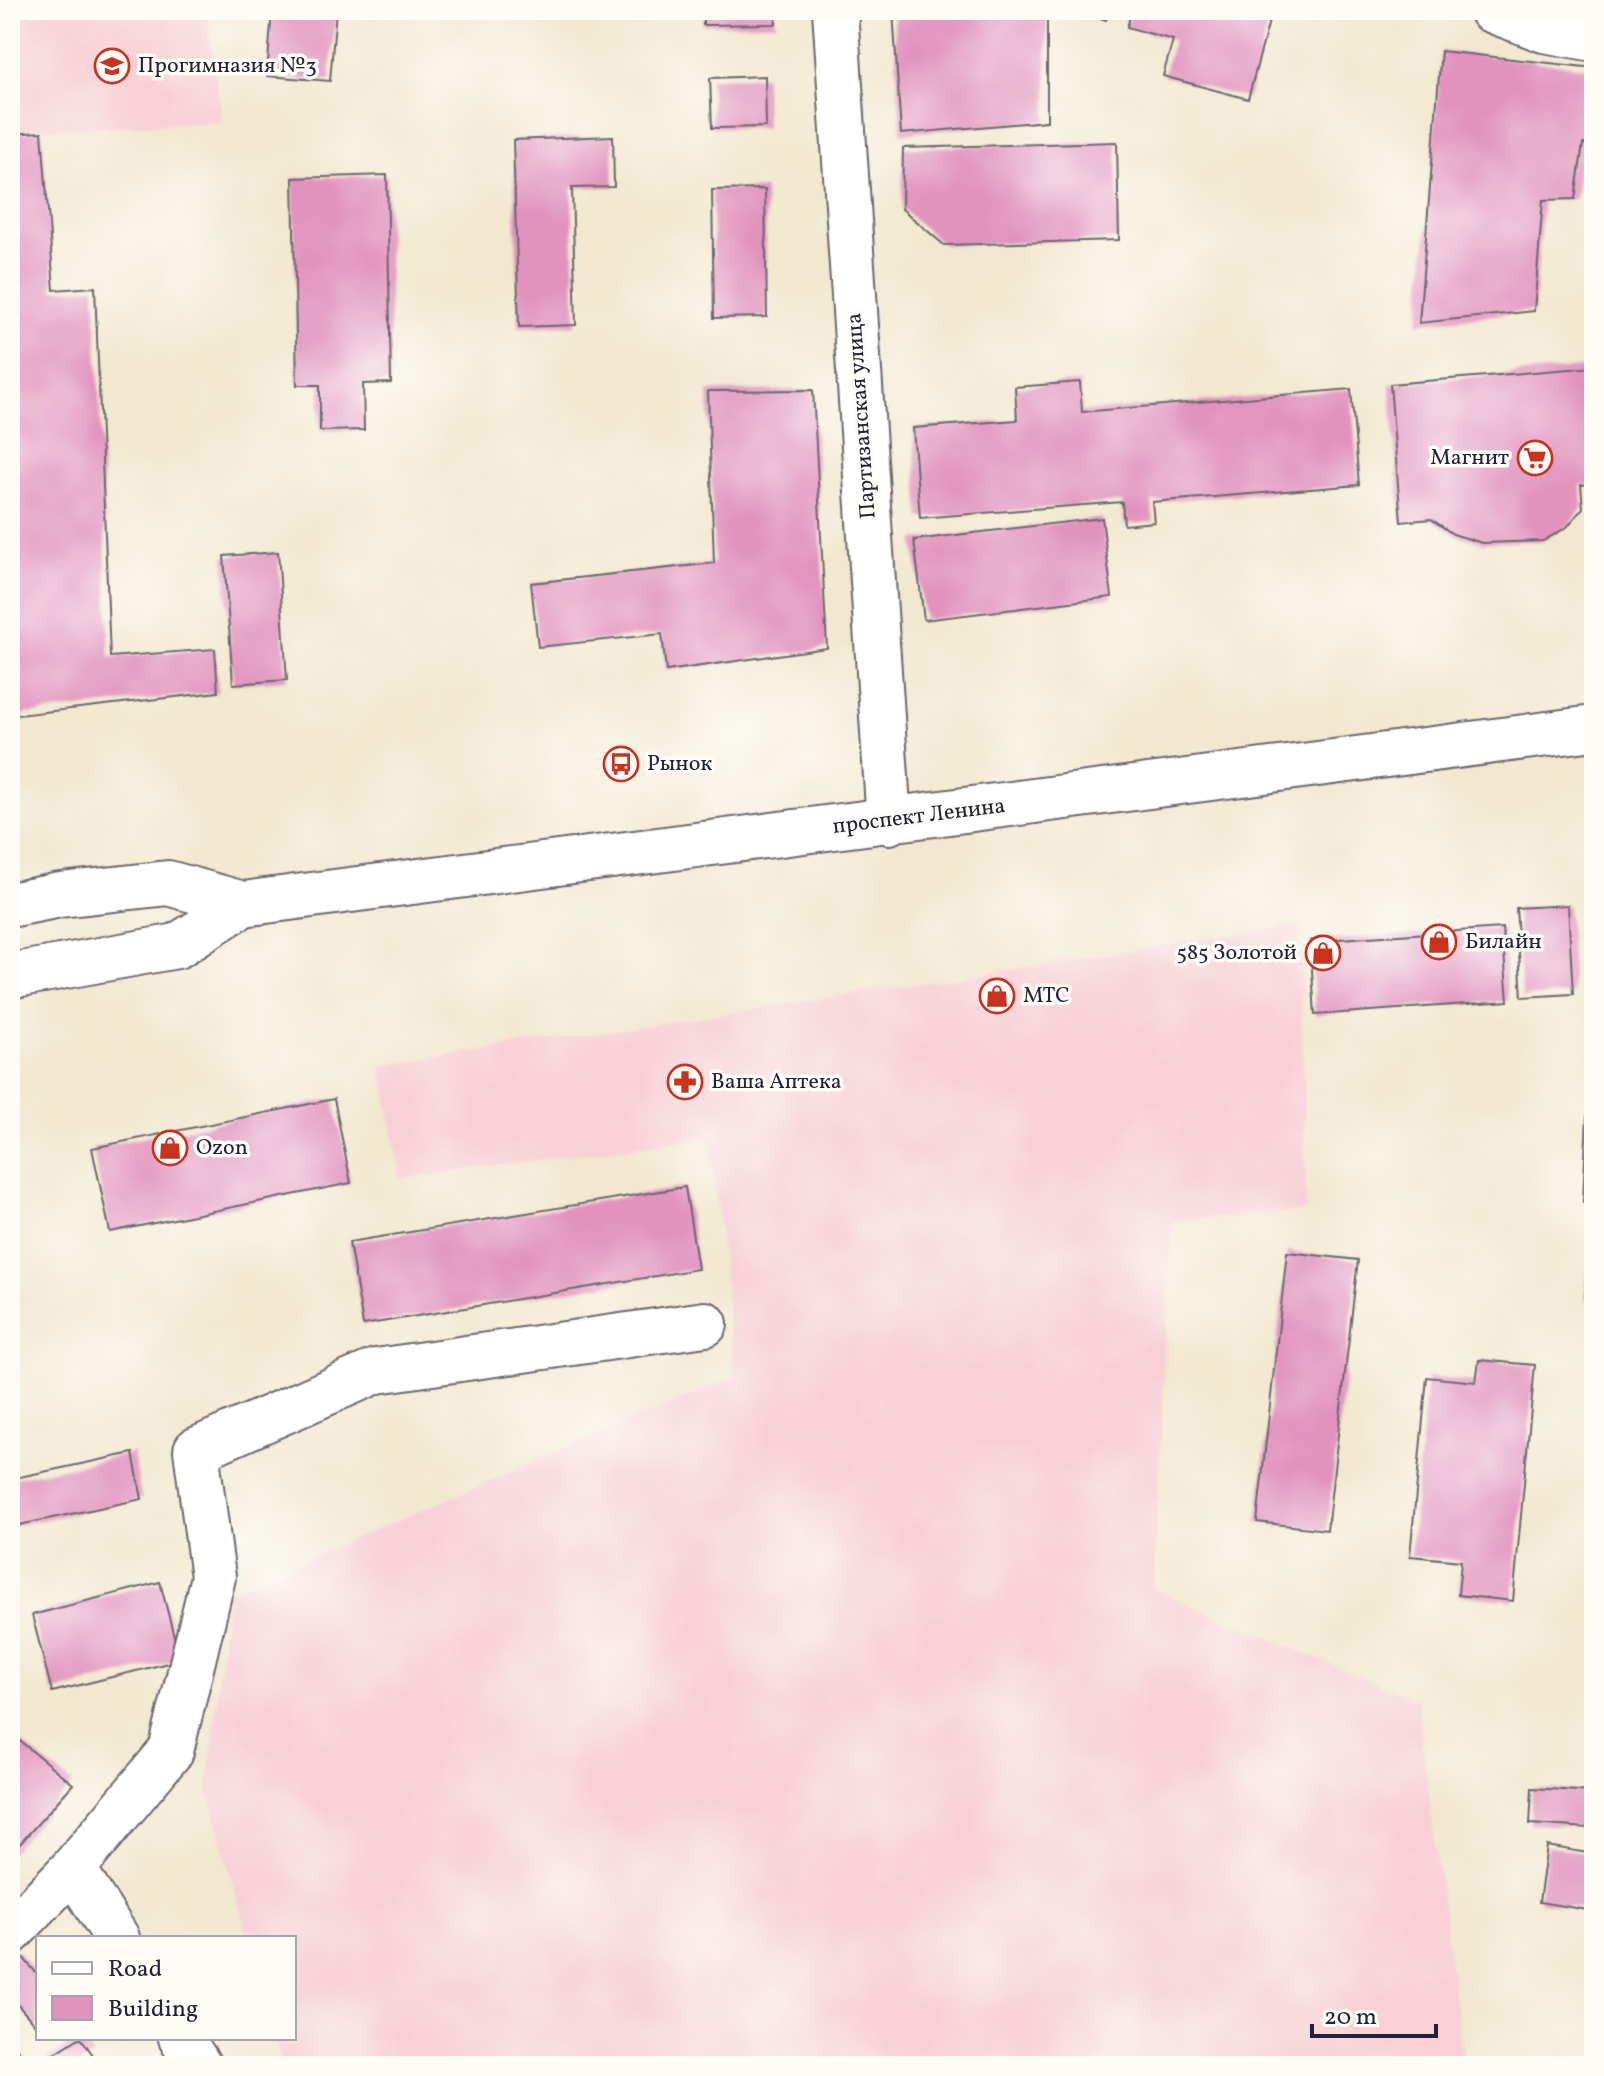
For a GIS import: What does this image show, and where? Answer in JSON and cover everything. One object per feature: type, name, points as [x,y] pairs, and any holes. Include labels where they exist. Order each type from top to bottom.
[{"type":"main road","name":"Партизанская улица","points":[[835,10],[889,822]]},
{"type":"main road","points":[[1491,10],[1544,30],[1594,39]]},
{"type":"main road","name":"проспект Ленина","points":[[10,905],[60,895],[168,883],[243,904],[1594,728]]},
{"type":"main road","points":[[168,883],[186,904],[187,922],[177,946]]},
{"type":"main road","name":"проспект Ленина","points":[[10,976],[177,946],[243,904]]},
{"type":"main road","points":[[10,1933],[73,1868],[171,1751],[213,1577],[196,1450],[376,1371],[705,1324]]},
{"type":"main road","points":[[73,1868],[116,1936]]},
{"type":"main road","points":[[182,2040],[199,2066]]},
{"type":"shaded area","name":"Прогимназия №3","points":[[10,10],[207,10],[222,122],[10,130]]},
{"type":"shaded area","points":[[1300,925],[1306,1211],[1172,1221],[1153,1589],[1417,1700],[1463,2066],[282,2066],[275,2040],[296,2040],[296,1936],[247,1936],[208,1789],[227,1593],[734,1377],[710,1136],[401,1179],[381,1066]]},
{"type":"building","points":[[272,10],[336,10],[330,81],[267,76]]},
{"type":"building","points":[[703,10],[775,10],[776,24],[703,25]]},
{"type":"building","points":[[893,10],[1047,10],[1047,121],[901,134]]},
{"type":"building","points":[[1075,10],[1109,10],[1106,20]]},
{"type":"building","points":[[1132,10],[1272,10],[1248,99],[1163,76],[1173,40],[1127,27]]},
{"type":"building","points":[[1441,51],[1594,68],[1594,144],[1583,144],[1575,199],[1543,200],[1534,311],[1419,323]]},
{"type":"building","points":[[765,76],[766,127],[712,128],[710,78]]},
{"type":"building","points":[[42,132],[54,290],[95,287],[110,657],[215,649],[218,692],[10,716],[10,134]]},
{"type":"building","points":[[613,136],[614,187],[572,188],[576,325],[519,327],[513,140]]},
{"type":"building","points":[[1117,142],[1119,240],[944,245],[902,209],[903,148]]},
{"type":"building","points":[[387,175],[391,383],[363,384],[364,430],[320,431],[320,385],[297,385],[293,178]]},
{"type":"building","points":[[765,189],[767,317],[714,318],[712,190]]},
{"type":"building","points":[[1594,367],[1594,484],[1581,485],[1583,508],[1567,527],[1543,541],[1482,543],[1453,534],[1431,519],[1401,522],[1390,384]]},
{"type":"building","points":[[1080,382],[1082,412],[1351,389],[1359,485],[1152,502],[1154,522],[1124,525],[1122,502],[920,518],[913,428],[1017,420],[1015,387]]},
{"type":"building","points":[[813,390],[827,648],[666,671],[662,634],[538,647],[531,583],[714,563],[708,391]]},
{"type":"building","points":[[1102,518],[1112,597],[924,620],[914,540]]},
{"type":"building","points":[[278,552],[287,680],[233,684],[224,556]]},
{"type":"building","points":[[1568,905],[1573,994],[1522,997],[1516,908]]},
{"type":"building","points":[[1502,928],[1508,1001],[1315,1015],[1310,941]]},
{"type":"building","points":[[334,1099],[351,1183],[110,1232],[92,1148]]},
{"type":"building","points":[[1587,1116],[1594,1117],[1594,1202],[1583,1202]]},
{"type":"building","points":[[685,1187],[698,1269],[363,1325],[349,1242]]},
{"type":"building","points":[[1594,1225],[1594,1300],[1585,1299]]},
{"type":"building","points":[[1287,1252],[1358,1260],[1327,1530],[1257,1522]]},
{"type":"building","points":[[1479,1360],[1535,1365],[1513,1601],[1458,1595],[1461,1561],[1410,1556],[1427,1377],[1476,1382]]},
{"type":"building","points":[[133,1453],[142,1499],[10,1527],[10,1479]]},
{"type":"building","points":[[160,1582],[180,1660],[52,1692],[32,1615]]},
{"type":"building","points":[[10,1728],[15,1737],[73,1784],[10,1855]]},
{"type":"building","points":[[1532,1788],[1592,1792],[1589,1828],[1530,1824]]},
{"type":"building","points":[[1547,1846],[1594,1854],[1594,1911],[1539,1902]]},
{"type":"building","points":[[17,1950],[36,1973],[36,2026],[17,2004],[10,2010],[10,1956]]},
{"type":"building","points":[[10,2039],[21,2055],[14,2066],[10,2066]]},
{"type":"building","points":[[76,2040],[82,2040],[93,2055],[76,2066],[35,2066]]},
{"type":"building","points":[[1554,2057],[1586,2065],[1586,2066],[1552,2066]]},
{"type":"place","name":"Прогимназия №3","points":[[112,66]]},
{"type":"place","name":"Магнит","points":[[1535,458]]},
{"type":"place","name":"Рынок","points":[[621,764]]},
{"type":"place","name":"Билайн","points":[[1439,942]]},
{"type":"place","name":"585 Золотой","points":[[1323,953]]},
{"type":"place","name":"МТС","points":[[997,996]]},
{"type":"place","name":"Ваша Аптека","points":[[685,1082]]},
{"type":"place","name":"Ozon","points":[[170,1148]]}]
